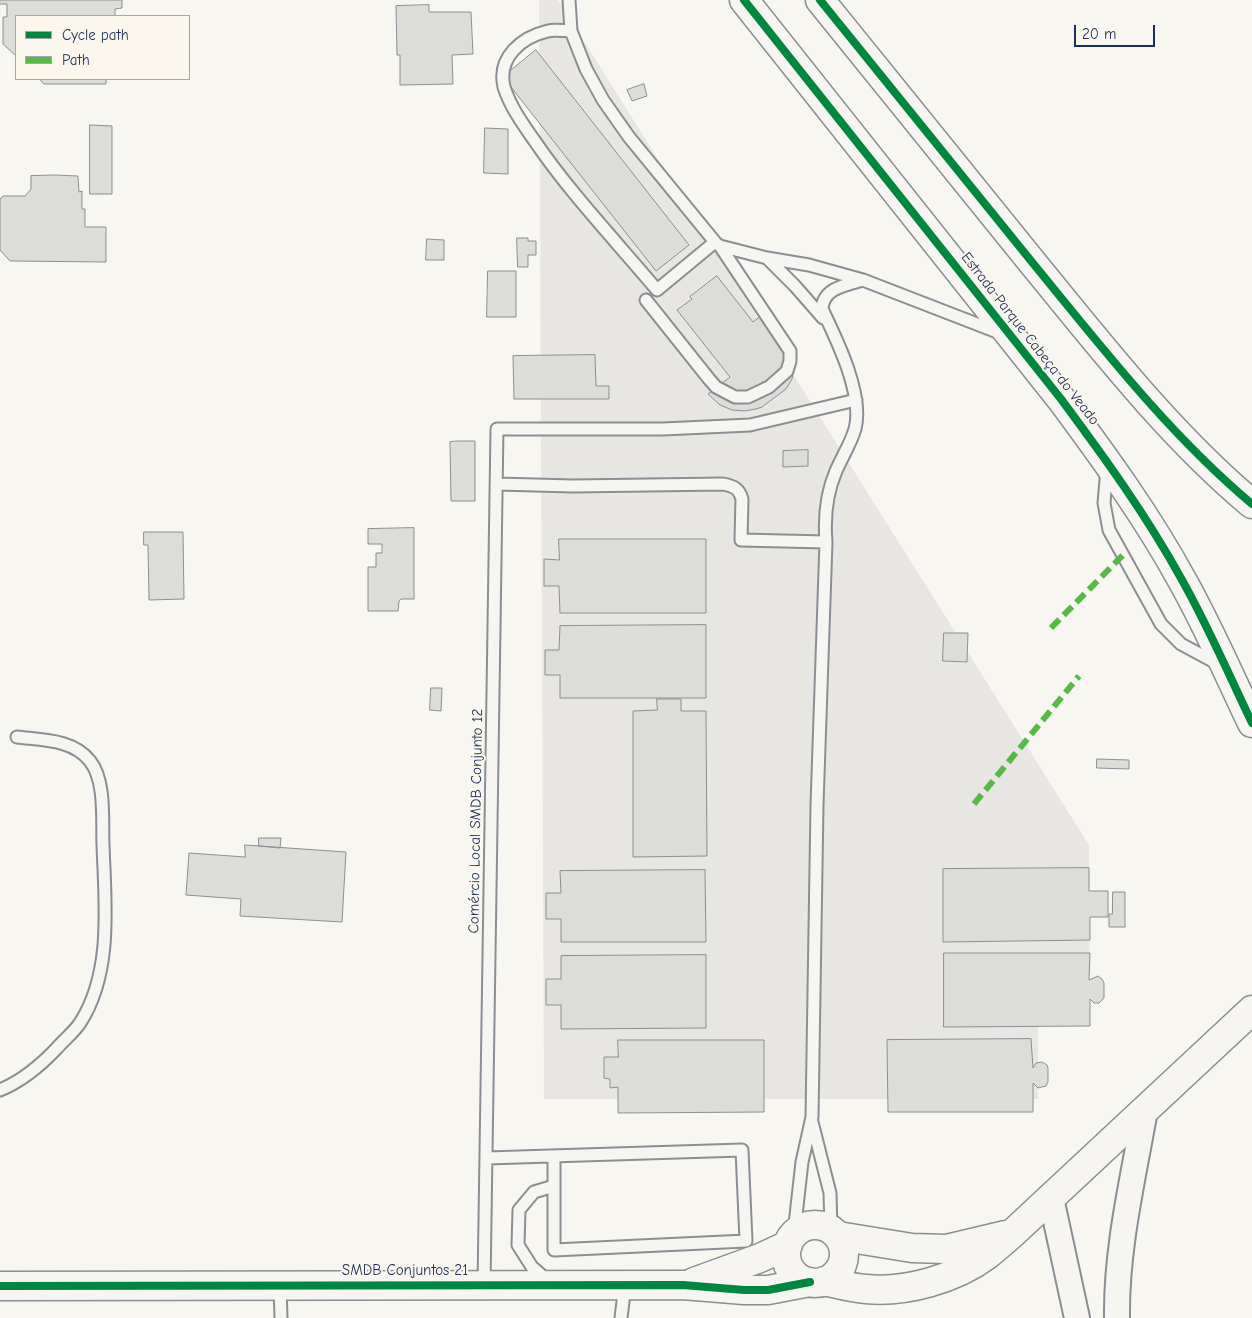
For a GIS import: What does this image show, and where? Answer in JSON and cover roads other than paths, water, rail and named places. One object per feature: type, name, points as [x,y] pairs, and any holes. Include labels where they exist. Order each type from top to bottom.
[{"type":"street","name":"Estrada Parque Cabeça do Veado","points":[[744,0],[1061,399],[1107,462],[1182,580],[1252,723]]},
{"type":"street","points":[[820,0],[1081,322],[1156,411],[1228,484],[1252,504]]},
{"type":"street","name":"SMDB Conjuntos 21","points":[[0,1286],[683,1285],[768,1290],[817,1282],[866,1290],[895,1289],[925,1284],[954,1273],[986,1256],[1051,1198],[1252,1010]]},
{"type":"street","points":[[1117,1318],[1117,1285],[1126,1214],[1145,1110]]},
{"type":"street","points":[[1051,1198],[1077,1318]]},
{"type":"street","points":[[835,1233],[844,1253],[843,1262],[833,1277],[817,1282],[803,1280],[792,1271],[786,1258],[791,1239],[808,1226],[816,1225],[835,1233],[912,1248],[946,1249],[1014,1232]]},
{"type":"street","name":"SMDB Conjuntos 21","points":[[683,1285],[760,1258],[791,1239]]},
{"type":"lane","points":[[569,0],[571,31],[586,69],[603,100],[629,137],[718,244],[790,351],[787,371],[769,387],[748,397],[735,397],[716,387],[646,300]]},
{"type":"lane","points":[[571,31],[550,30],[531,36],[519,44],[509,55],[503,68],[504,86],[516,114],[555,170],[656,290],[718,244]]},
{"type":"lane","points":[[718,244],[767,258],[809,265],[863,280],[1013,338]]},
{"type":"lane","points":[[767,258],[795,286],[829,325]]},
{"type":"lane","points":[[791,1239],[802,1162],[812,1117],[817,805],[826,542],[825,521],[828,496],[835,472],[855,428],[856,400],[846,363],[822,309],[822,302],[834,289],[863,280]]},
{"type":"lane","name":"Comércio Local SMDB Conjunto 12","points":[[484,1285],[497,429],[663,428],[750,425],[856,400]]},
{"type":"lane","points":[[1107,462],[1104,503],[1106,520],[1118,549],[1161,624],[1171,635],[1193,651],[1226,668]]},
{"type":"lane","points":[[497,484],[572,486],[723,484],[737,488],[742,499],[741,540],[826,542]]},
{"type":"lane","points":[[0,1090],[11,1086],[44,1061],[80,1023],[96,989],[104,948],[102,793],[97,775],[90,760],[78,749],[57,741],[17,737]]},
{"type":"lane","points":[[812,1117],[830,1193],[835,1233]]},
{"type":"lane","points":[[486,1158],[742,1150],[746,1241],[554,1250],[554,1156]]},
{"type":"lane","points":[[553,1285],[532,1267],[518,1245],[518,1226],[519,1210],[534,1192],[554,1186]]},
{"type":"lane","points":[[280,1285],[281,1318]]},
{"type":"lane","points":[[621,1318],[625,1285]]}]
